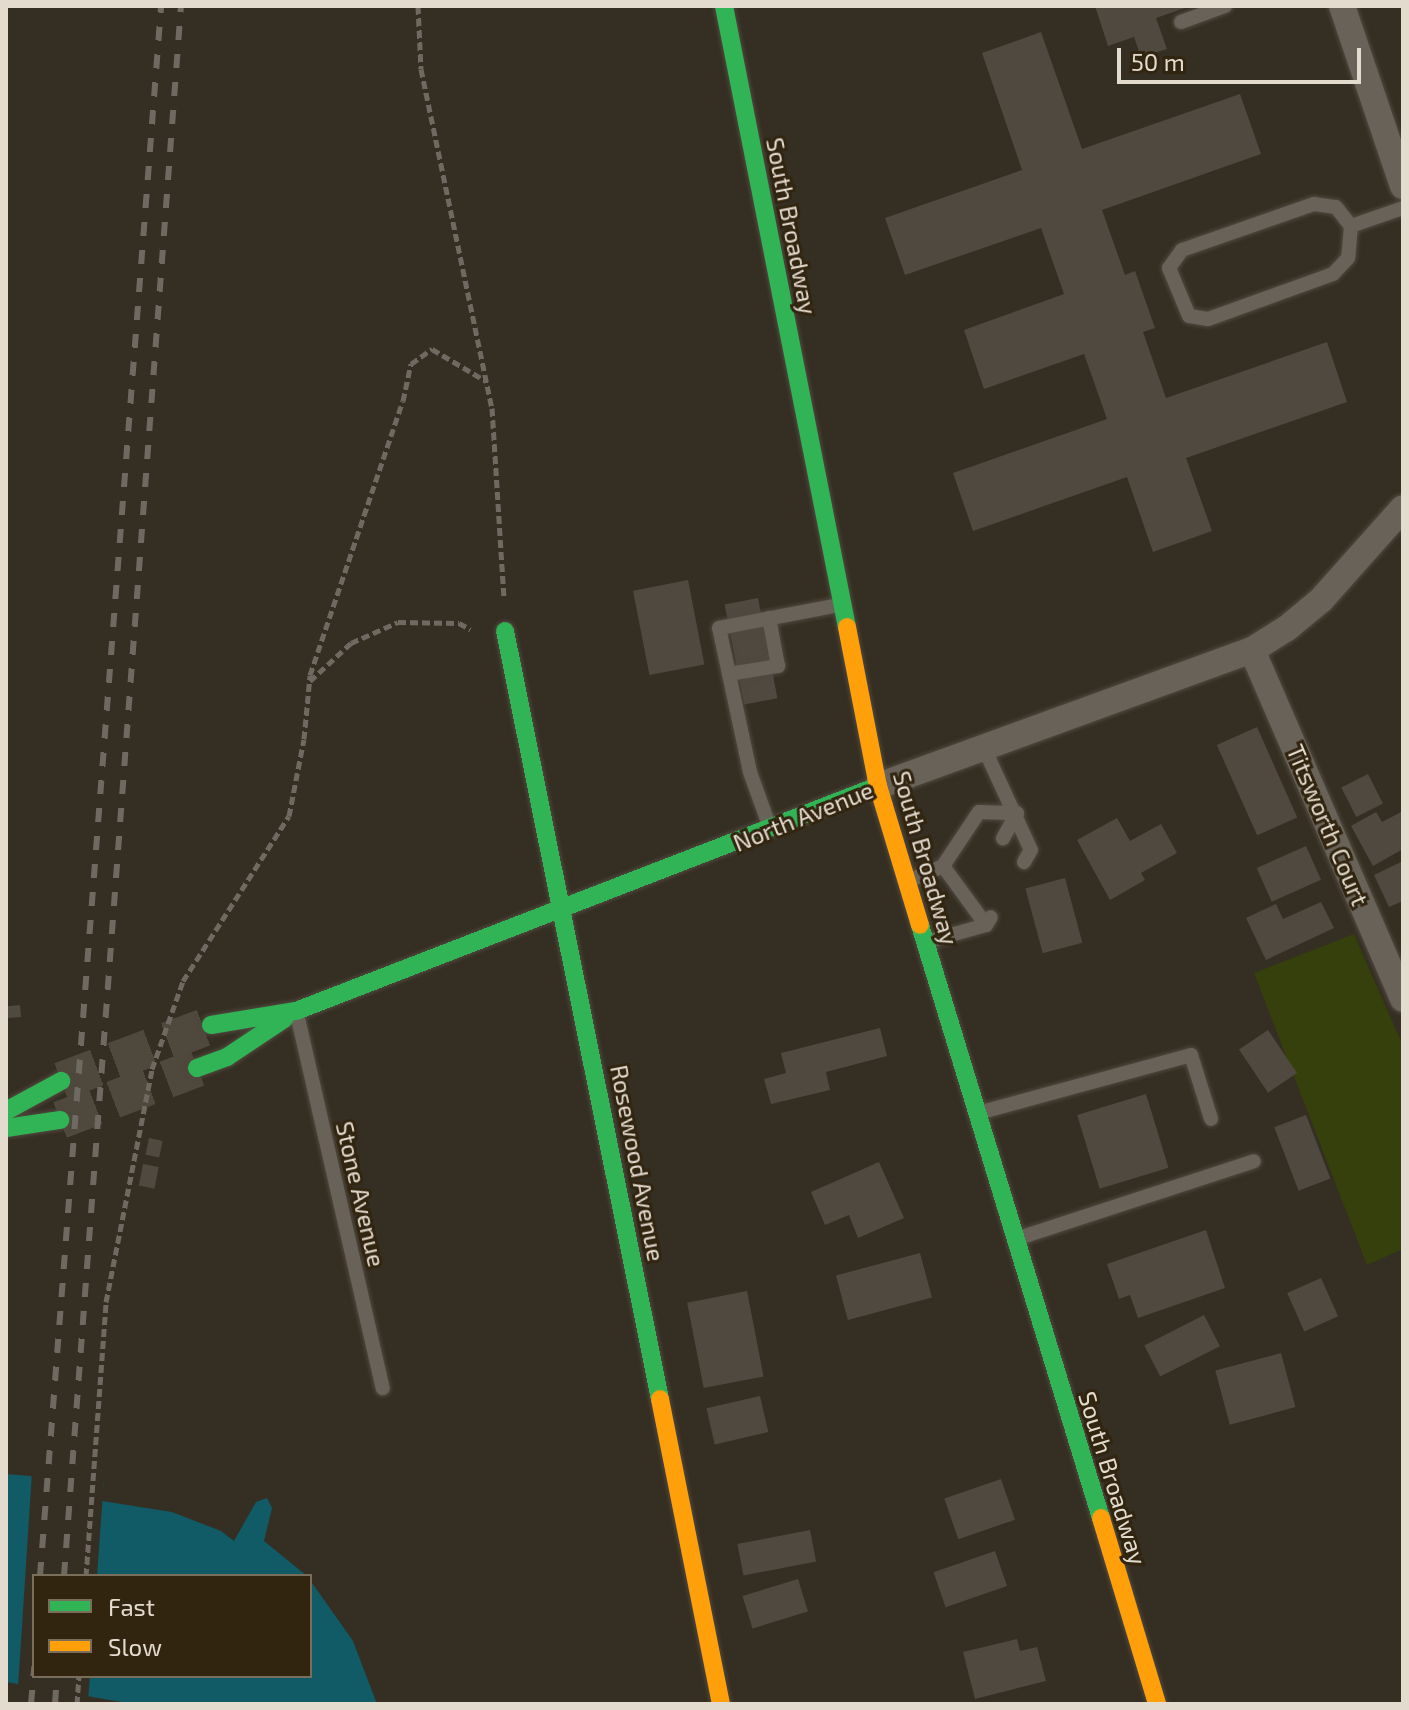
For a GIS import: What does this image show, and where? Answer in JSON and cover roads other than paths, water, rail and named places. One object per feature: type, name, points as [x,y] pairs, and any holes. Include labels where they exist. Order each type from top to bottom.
[{"type":"street","name":"South Broadway","points":[[724,6],[878,786],[1157,1704]]},
{"type":"street","points":[[1342,6],[1403,186]]},
{"type":"street","name":"North Avenue","points":[[211,1025],[296,1011],[564,911],[878,786],[1252,650],[1286,629],[1321,600],[1403,508]]},
{"type":"street","name":"Rosewood Avenue","points":[[505,631],[564,911],[721,1704]]},
{"type":"street","name":"Titsworth Court","points":[[1252,650],[1403,999]]},
{"type":"street","name":"North Avenue","points":[[197,1068],[227,1057],[296,1011]]},
{"type":"street","points":[[6,1111],[61,1081]]},
{"type":"street","points":[[6,1128],[60,1120]]},
{"type":"lane","points":[[1181,22],[1225,6]]},
{"type":"lane","points":[[1314,204],[1336,207],[1351,226],[1348,258],[1333,274],[1208,319],[1189,316],[1169,268],[1182,250],[1314,204]]},
{"type":"lane","points":[[1351,226],[1403,208]]},
{"type":"lane","points":[[770,829],[750,772],[719,628],[842,604]]},
{"type":"lane","points":[[729,674],[778,666],[769,618]]},
{"type":"lane","points":[[984,748],[1017,813],[1031,850],[1024,862]]},
{"type":"lane","points":[[907,881],[943,866],[979,812],[1017,813]]},
{"type":"lane","points":[[1003,838],[1017,813]]},
{"type":"lane","points":[[925,942],[988,921],[943,866]]},
{"type":"lane","name":"Stone Avenue","points":[[296,1011],[383,1388]]},
{"type":"lane","points":[[978,1114],[1191,1055],[1211,1119]]},
{"type":"lane","points":[[1016,1239],[1254,1161]]},
{"type":"water","points":[[6,1474],[104,1482],[102,1501],[172,1512],[221,1531],[234,1541],[256,1502],[267,1498],[272,1508],[264,1541],[305,1574],[32,1574],[32,1678],[312,1678],[312,1583],[353,1641],[377,1704],[133,1704],[6,1682]]},
{"type":"tunnel","points":[[61,1081],[211,1025]]},
{"type":"tunnel","points":[[60,1120],[197,1068]]},
{"type":"railway","points":[[40,1574],[161,6]]},
{"type":"railway","points":[[64,1574],[181,6]]},
{"type":"railway","points":[[31,1704],[33,1678]]},
{"type":"railway","points":[[55,1704],[57,1678]]}]
